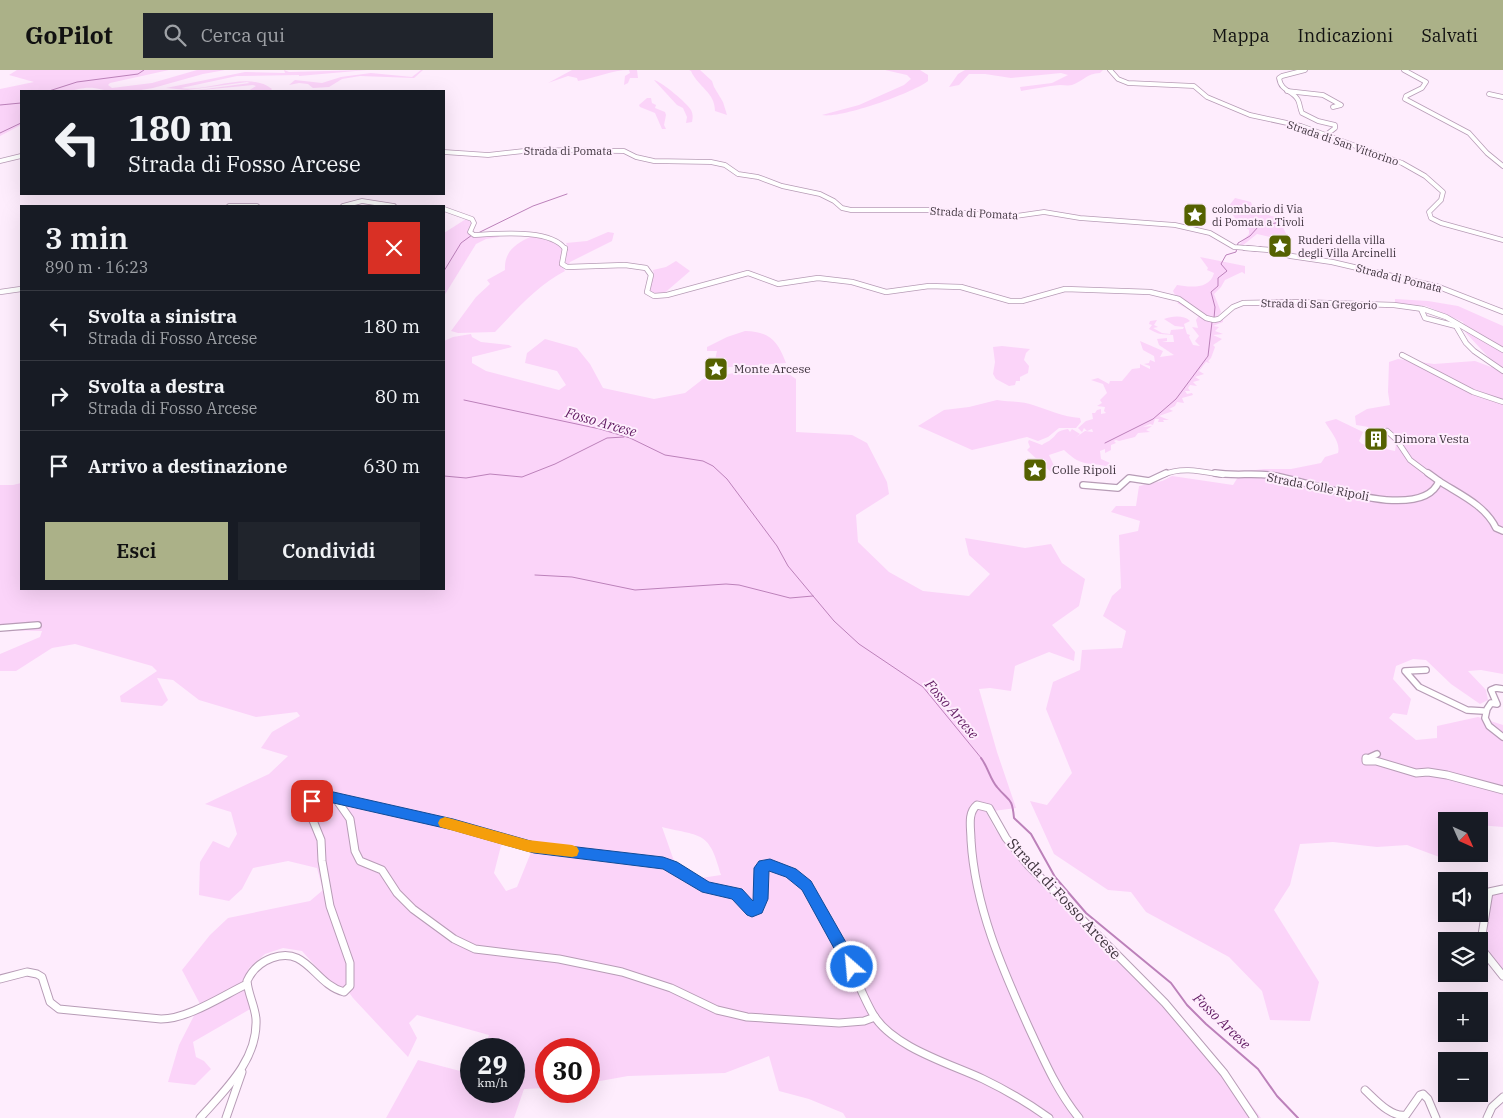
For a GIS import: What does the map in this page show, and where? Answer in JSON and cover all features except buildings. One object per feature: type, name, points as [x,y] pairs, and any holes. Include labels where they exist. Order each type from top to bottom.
[{"type":"street","name":"Strada di San Vittorino","points":[[1110,70],[1118,79],[1128,84],[1194,86],[1207,97],[1250,115],[1297,125],[1406,165],[1429,179],[1443,192],[1441,200],[1429,213],[1430,217],[1434,220],[1503,240]]},
{"type":"street","points":[[1305,70],[1280,77],[1280,85],[1298,100],[1302,113],[1321,122],[1335,125],[1335,128],[1326,135]]},
{"type":"street","points":[[1404,70],[1426,82],[1422,85],[1423,88],[1406,96],[1405,99],[1469,134],[1503,166]]},
{"type":"street","points":[[1285,91],[1314,93],[1334,100],[1341,105],[1333,108]]},
{"type":"street","points":[[1489,94],[1503,97]]},
{"type":"street","name":"Strada di Pomata","points":[[445,152],[488,155],[533,150],[624,151],[636,157],[653,161],[711,162],[726,165],[739,174],[758,176],[782,186],[821,194],[834,200],[842,208],[851,210],[934,210],[1007,217],[1044,212],[1080,218],[1172,225],[1206,231],[1234,247],[1270,250],[1291,256],[1329,261],[1437,286],[1503,312]]},
{"type":"street","points":[[0,162],[20,156]]},
{"type":"street","points":[[345,205],[354,201],[367,200],[390,205]]},
{"type":"street","name":"Strada di San Gregorio","points":[[445,209],[472,219],[474,222],[470,232],[473,235],[519,231],[560,242],[565,247],[562,263],[566,267],[627,265],[646,268],[651,275],[647,292],[654,296],[667,296],[750,274],[778,284],[817,278],[851,282],[886,292],[929,286],[961,287],[1010,302],[1022,301],[1067,289],[1148,291],[1181,300],[1206,318],[1214,320],[1233,307],[1245,303],[1299,302],[1388,305],[1421,309],[1454,320],[1503,350]]},
{"type":"street","points":[[0,292],[20,289]]},
{"type":"street","points":[[1421,309],[1422,315],[1429,320],[1450,323],[1456,326],[1470,347],[1503,371]]},
{"type":"street","points":[[1402,356],[1473,392],[1503,402]]},
{"type":"street","points":[[1387,431],[1396,439],[1410,460],[1484,511],[1494,521],[1496,528],[1503,531]]},
{"type":"street","name":"Strada Colle Ripoli","points":[[1082,485],[1116,488],[1129,478],[1149,481],[1169,472],[1194,470],[1228,476],[1276,476],[1371,498],[1406,501],[1429,495],[1436,489],[1439,481]]},
{"type":"street","points":[[0,628],[38,625]]},
{"type":"street","points":[[1426,670],[1405,671],[1419,687],[1466,710],[1483,711],[1491,703],[1497,704],[1492,698],[1491,690],[1496,688],[1503,689]]},
{"type":"street","points":[[1483,711],[1489,726],[1503,737]]},
{"type":"street","points":[[1377,754],[1366,758],[1366,761],[1376,761],[1416,773],[1428,772],[1447,775],[1503,790]]},
{"type":"street","points":[[226,1118],[229,1105],[253,1045],[256,1025],[254,1007],[247,984],[250,974],[259,965],[271,958],[284,954],[304,961],[327,983],[339,991],[344,992],[350,988],[352,981],[350,963],[330,906],[322,862],[321,840],[310,811],[310,805],[316,799],[324,796],[453,825],[534,848],[665,864],[702,886],[736,894],[752,910],[757,908],[761,899],[761,871],[763,866],[768,864],[784,870],[800,879],[814,896],[824,919],[842,946],[874,1017],[887,1030],[917,1049],[1012,1093],[1049,1118]]},
{"type":"street","points":[[334,797],[350,819],[355,851],[359,860],[364,864],[380,869],[397,893],[412,909],[454,939],[472,948],[498,954],[571,961],[622,972],[671,988],[717,1010],[752,1018],[843,1023],[867,1021],[874,1017]]},
{"type":"street","name":"Strada di Fosso Arcese","points":[[1078,1118],[1064,1101],[1047,1067],[1001,966],[988,932],[972,852],[970,818],[972,809],[977,805],[982,804],[989,808],[1006,838],[1028,865],[1165,1003],[1228,1078],[1254,1118]]},
{"type":"street","points":[[1503,888],[1489,892],[1480,947],[1503,976]]},
{"type":"street","points":[[0,979],[33,971],[43,978],[50,1002],[59,1009],[164,1020],[184,1015],[247,984]]},
{"type":"street","points":[[200,1118],[245,1066]]},
{"type":"street","points":[[1365,1090],[1386,1109],[1401,1116],[1406,1115],[1420,1095],[1423,1094],[1428,1098],[1436,1118]]},
{"type":"street","points":[[1487,1118],[1492,1107],[1503,1097]]},
{"type":"shaded area","points":[[17,70],[169,70],[110,83],[108,85],[112,88],[152,83],[197,70],[225,70],[141,90],[87,88],[71,90],[20,90],[20,126],[0,136],[0,89],[34,82],[9,75]]},
{"type":"shaded area","points":[[284,70],[289,72],[367,70],[299,76],[237,76],[181,88],[202,88],[187,90],[166,88],[245,72],[285,73]]},
{"type":"shaded area","points":[[423,70],[414,78],[360,76],[342,79],[329,87],[313,88],[308,84],[299,83],[289,85],[295,80],[322,83],[341,77],[371,73],[412,77]]},
{"type":"shaded area","points":[[572,70],[629,70],[616,71],[578,81],[577,78],[568,76],[548,83]]},
{"type":"shaded area","points":[[629,70],[637,70],[638,78],[630,78],[628,83],[624,85],[625,76],[630,73]]},
{"type":"shaded area","points":[[689,70],[700,70],[712,81],[723,102],[727,115],[715,111],[709,94]]},
{"type":"shaded area","points":[[885,70],[920,70],[928,75],[928,81],[908,92],[876,104],[844,113],[822,115],[859,105],[904,85],[911,79],[907,75]]},
{"type":"shaded area","points":[[965,70],[1103,70],[1100,73],[1088,76],[1076,84],[1055,85],[1021,91],[1020,87],[1052,83],[1068,75],[1061,73],[1011,78],[985,74],[969,74],[959,85],[949,87],[958,74]]},
{"type":"shaded area","points":[[654,80],[680,98],[689,107],[692,114],[692,122],[686,123],[687,117],[683,108],[677,105]]},
{"type":"shaded area","points":[[247,82],[202,88],[227,83]]},
{"type":"shaded area","points":[[247,82],[262,84],[272,89],[250,90],[256,86],[198,90],[250,83]]},
{"type":"shaded area","points":[[647,98],[651,98],[652,103],[656,105],[655,108],[665,112],[664,125],[666,129],[662,129],[655,113],[640,107],[639,105]]},
{"type":"shaded area","points":[[1235,198],[1251,202],[1253,208],[1278,217],[1292,246],[1257,234],[1242,246],[1264,248],[1238,246],[1249,234],[1249,230],[1238,222],[1232,214],[1236,210],[1228,207]]},
{"type":"shaded area","points":[[466,219],[473,222],[469,232],[472,236],[501,234],[499,237],[486,239],[476,244],[445,294],[445,232]]},
{"type":"shaded area","points":[[608,232],[614,233],[612,241],[570,262],[568,266],[565,265],[568,247],[566,243],[587,241]]},
{"type":"shaded area","points":[[530,237],[539,237],[563,246],[560,263],[565,271],[546,283],[495,332],[458,333],[451,331],[476,297],[490,284],[487,280],[505,270],[506,258],[512,249]]},
{"type":"shaded area","points":[[1200,257],[1245,266],[1245,274],[1242,272],[1225,280],[1214,294],[1221,312],[1217,317],[1210,318],[1175,295],[1173,291],[1177,285],[1204,285],[1212,278],[1214,273],[1207,270],[1208,268]]},
{"type":"shaded area","points":[[676,261],[690,271],[661,296],[651,293],[650,287],[654,276],[653,270],[666,267]]},
{"type":"shaded area","points":[[1395,299],[1428,301],[1458,306],[1503,326],[1503,674],[1481,670],[1468,671],[1486,690],[1488,700],[1480,704],[1451,684],[1426,660],[1413,659],[1396,666],[1393,679],[1411,699],[1407,715],[1393,713],[1389,718],[1416,740],[1437,738],[1437,726],[1478,717],[1503,725],[1503,827],[1488,826],[1488,812],[1438,812],[1438,856],[1407,845],[1377,847],[1333,842],[1300,844],[1290,885],[1274,910],[1319,982],[1310,1021],[1270,1020],[1262,991],[1229,957],[1146,912],[1131,892],[1108,890],[1054,854],[1030,801],[1047,805],[1072,773],[1046,709],[1053,682],[1080,670],[1082,650],[1122,648],[1126,631],[1103,616],[1112,596],[1121,588],[1119,535],[1138,531],[1140,521],[1111,512],[1116,506],[1136,506],[1139,486],[1162,481],[1172,476],[1233,485],[1239,472],[1264,469],[1291,469],[1321,463],[1325,457],[1338,453],[1337,441],[1325,422],[1336,419],[1363,432],[1359,441],[1362,444],[1395,451],[1396,444],[1387,435],[1378,430],[1356,425],[1355,416],[1367,409],[1390,405],[1388,392],[1389,362],[1398,359],[1434,364],[1475,361],[1491,367],[1493,362],[1466,333],[1463,322],[1426,306],[1395,303]]},
{"type":"shaded area","points":[[1179,302],[1202,315],[1223,319],[1223,322],[1213,326],[1219,327],[1215,331],[1223,334],[1213,335],[1222,339],[1213,345],[1215,347],[1208,361],[1210,363],[1206,362],[1199,371],[1204,374],[1195,377],[1200,380],[1193,382],[1197,386],[1190,385],[1188,388],[1190,391],[1185,391],[1187,394],[1192,393],[1193,395],[1182,398],[1184,403],[1177,402],[1175,406],[1169,409],[1173,411],[1159,416],[1169,420],[1158,422],[1159,419],[1155,419],[1153,425],[1150,424],[1143,427],[1152,426],[1146,430],[1150,432],[1138,433],[1135,437],[1116,440],[1114,441],[1116,443],[1111,445],[1111,450],[1105,453],[1105,449],[1100,451],[1101,459],[1110,463],[1106,466],[1079,461],[1064,450],[1049,455],[1056,470],[1051,472],[1027,450],[1030,447],[1028,442],[1029,440],[1042,445],[1058,432],[1068,429],[1070,432],[1072,429],[1080,434],[1075,438],[1085,431],[1093,432],[1092,429],[1087,431],[1084,428],[1082,432],[1078,428],[1086,421],[1093,419],[1092,413],[1095,413],[1097,410],[1101,409],[1101,414],[1106,413],[1104,411],[1105,407],[1097,406],[1102,403],[1100,400],[1107,393],[1103,384],[1091,380],[1098,378],[1109,384],[1110,381],[1122,381],[1132,369],[1140,368],[1140,364],[1150,369],[1150,366],[1144,364],[1149,363],[1150,360],[1155,362],[1154,356],[1143,350],[1140,341],[1163,351],[1160,357],[1174,355],[1159,345],[1157,339],[1167,338],[1167,341],[1162,342],[1174,342],[1173,335],[1160,334],[1149,329],[1152,325],[1149,324],[1150,321],[1157,320],[1154,325],[1158,327],[1153,328],[1162,333],[1170,334],[1171,330],[1183,329],[1184,327],[1175,326],[1164,319],[1178,317],[1187,319],[1190,321],[1184,324],[1187,334],[1190,335],[1189,337],[1193,345],[1200,346],[1195,341],[1199,336],[1192,327],[1198,328],[1196,320],[1199,315],[1177,303]]},
{"type":"shaded area","points":[[745,331],[761,333],[772,339],[779,348],[786,363],[717,368],[714,364],[717,351],[707,351],[707,347]]},
{"type":"shaded area","points":[[471,334],[472,337],[481,342],[509,345],[512,347],[472,357],[472,363],[486,371],[559,390],[566,385],[557,371],[525,363],[527,353],[545,339],[577,348],[590,364],[603,388],[654,399],[685,393],[703,379],[744,371],[786,372],[796,379],[796,432],[852,435],[867,443],[887,482],[889,494],[856,515],[858,542],[889,572],[923,591],[969,596],[990,574],[969,555],[965,538],[1025,548],[1051,544],[1062,563],[1085,579],[1079,606],[1052,625],[1075,652],[1074,661],[1049,652],[1015,666],[1011,691],[990,688],[979,689],[997,752],[1016,808],[986,812],[995,829],[1052,895],[1228,1073],[1261,1118],[846,1118],[843,1113],[809,1099],[779,1091],[769,1056],[725,1073],[628,1076],[600,1081],[600,1038],[535,1038],[535,1088],[525,1089],[525,1038],[488,1038],[489,1035],[417,1015],[409,1023],[417,1038],[408,1057],[345,987],[335,988],[302,951],[283,948],[265,954],[249,968],[244,981],[252,1008],[193,1042],[196,1057],[204,1061],[211,1069],[195,1085],[168,1082],[179,1045],[200,1004],[182,970],[210,935],[228,918],[310,901],[323,890],[317,868],[288,861],[253,868],[242,889],[229,901],[199,895],[200,862],[213,841],[229,848],[237,834],[231,812],[205,804],[269,774],[288,756],[261,748],[272,732],[300,716],[297,712],[256,717],[199,700],[173,680],[157,678],[168,700],[162,706],[121,702],[120,696],[157,671],[152,666],[75,644],[52,648],[16,671],[0,671],[0,654],[40,637],[42,631],[0,630],[0,485],[20,483],[20,590],[445,590],[445,341]],"holes":[[[662,827],[696,835],[708,843],[717,861],[721,875],[701,878],[694,885],[679,875]],[[503,838],[534,845],[517,887],[506,891],[494,873]]]},
{"type":"shaded area","points":[[993,347],[1030,349],[1026,353],[1024,360],[1029,366],[1028,373],[1020,377],[1020,381],[1016,381],[1015,385],[1009,386],[996,379],[993,374],[995,362]]},
{"type":"shaded area","points":[[997,400],[1028,404],[1062,415],[1080,418],[1081,422],[1076,428],[1059,428],[1048,437],[1038,441],[1027,437],[972,450],[918,426],[944,410],[969,407]]},
{"type":"shaded area","points":[[1503,892],[1503,973],[1488,955],[1488,932],[1484,932],[1486,922],[1488,922],[1491,895]]},
{"type":"shaded area","points":[[418,1060],[460,1071],[460,1103],[519,1103],[514,1118],[386,1118]]},
{"type":"waterway","points":[[52,90],[77,82],[138,74],[144,70]]},
{"type":"waterway","points":[[0,105],[20,103]]},
{"type":"waterway","points":[[0,133],[20,123]]},
{"type":"waterway","points":[[476,234],[533,206],[567,194]]},
{"type":"waterway","points":[[1214,318],[1215,307],[1211,292],[1218,286],[1218,278],[1227,271],[1221,264],[1226,255],[1236,252],[1238,243],[1250,236],[1258,227],[1280,222]]},
{"type":"waterway","points":[[445,269],[461,243],[472,235]]},
{"type":"waterway","points":[[1105,443],[1153,419],[1176,399],[1208,356],[1212,322]]},
{"type":"waterway","name":"Fosso Arcese","points":[[464,400],[600,429],[630,438],[665,455],[703,461],[713,466],[727,479],[777,546],[788,566],[834,621],[859,644],[923,687],[982,759]]},
{"type":"waterway","points":[[445,476],[466,478],[490,474],[522,477],[555,464],[607,438],[624,437]]},
{"type":"waterway","points":[[535,575],[572,577],[635,590],[726,584],[739,585],[790,598],[813,596]]},
{"type":"waterway","name":"Fosso Arcese","points":[[981,758],[995,784],[1011,802],[1014,818],[1031,834],[1055,877],[1086,913],[1171,983],[1187,1005],[1206,1024],[1258,1069],[1277,1096],[1298,1118]]},
{"type":"slow traffic","points":[[445,823],[528,846],[572,851]]},
{"type":"place","name":"colombario di Via di Pomata a Tivoli","points":[[1195,215]]},
{"type":"place","name":"Ruderi della villa degli Villa Arcinelli","points":[[1280,246]]},
{"type":"place","name":"Monte Arcese","points":[[716,369]]},
{"type":"place","name":"Dimora Vesta","points":[[1376,439]]},
{"type":"place","name":"Colle Ripoli","points":[[1035,470]]},
{"type":"route","points":[[312,801],[329,796],[453,825],[534,848],[663,863],[672,866],[693,881],[707,888],[736,894],[752,910],[757,908],[761,899],[761,868],[764,865],[770,865],[791,873],[806,886],[816,900],[824,919],[840,943],[852,967]]}]
